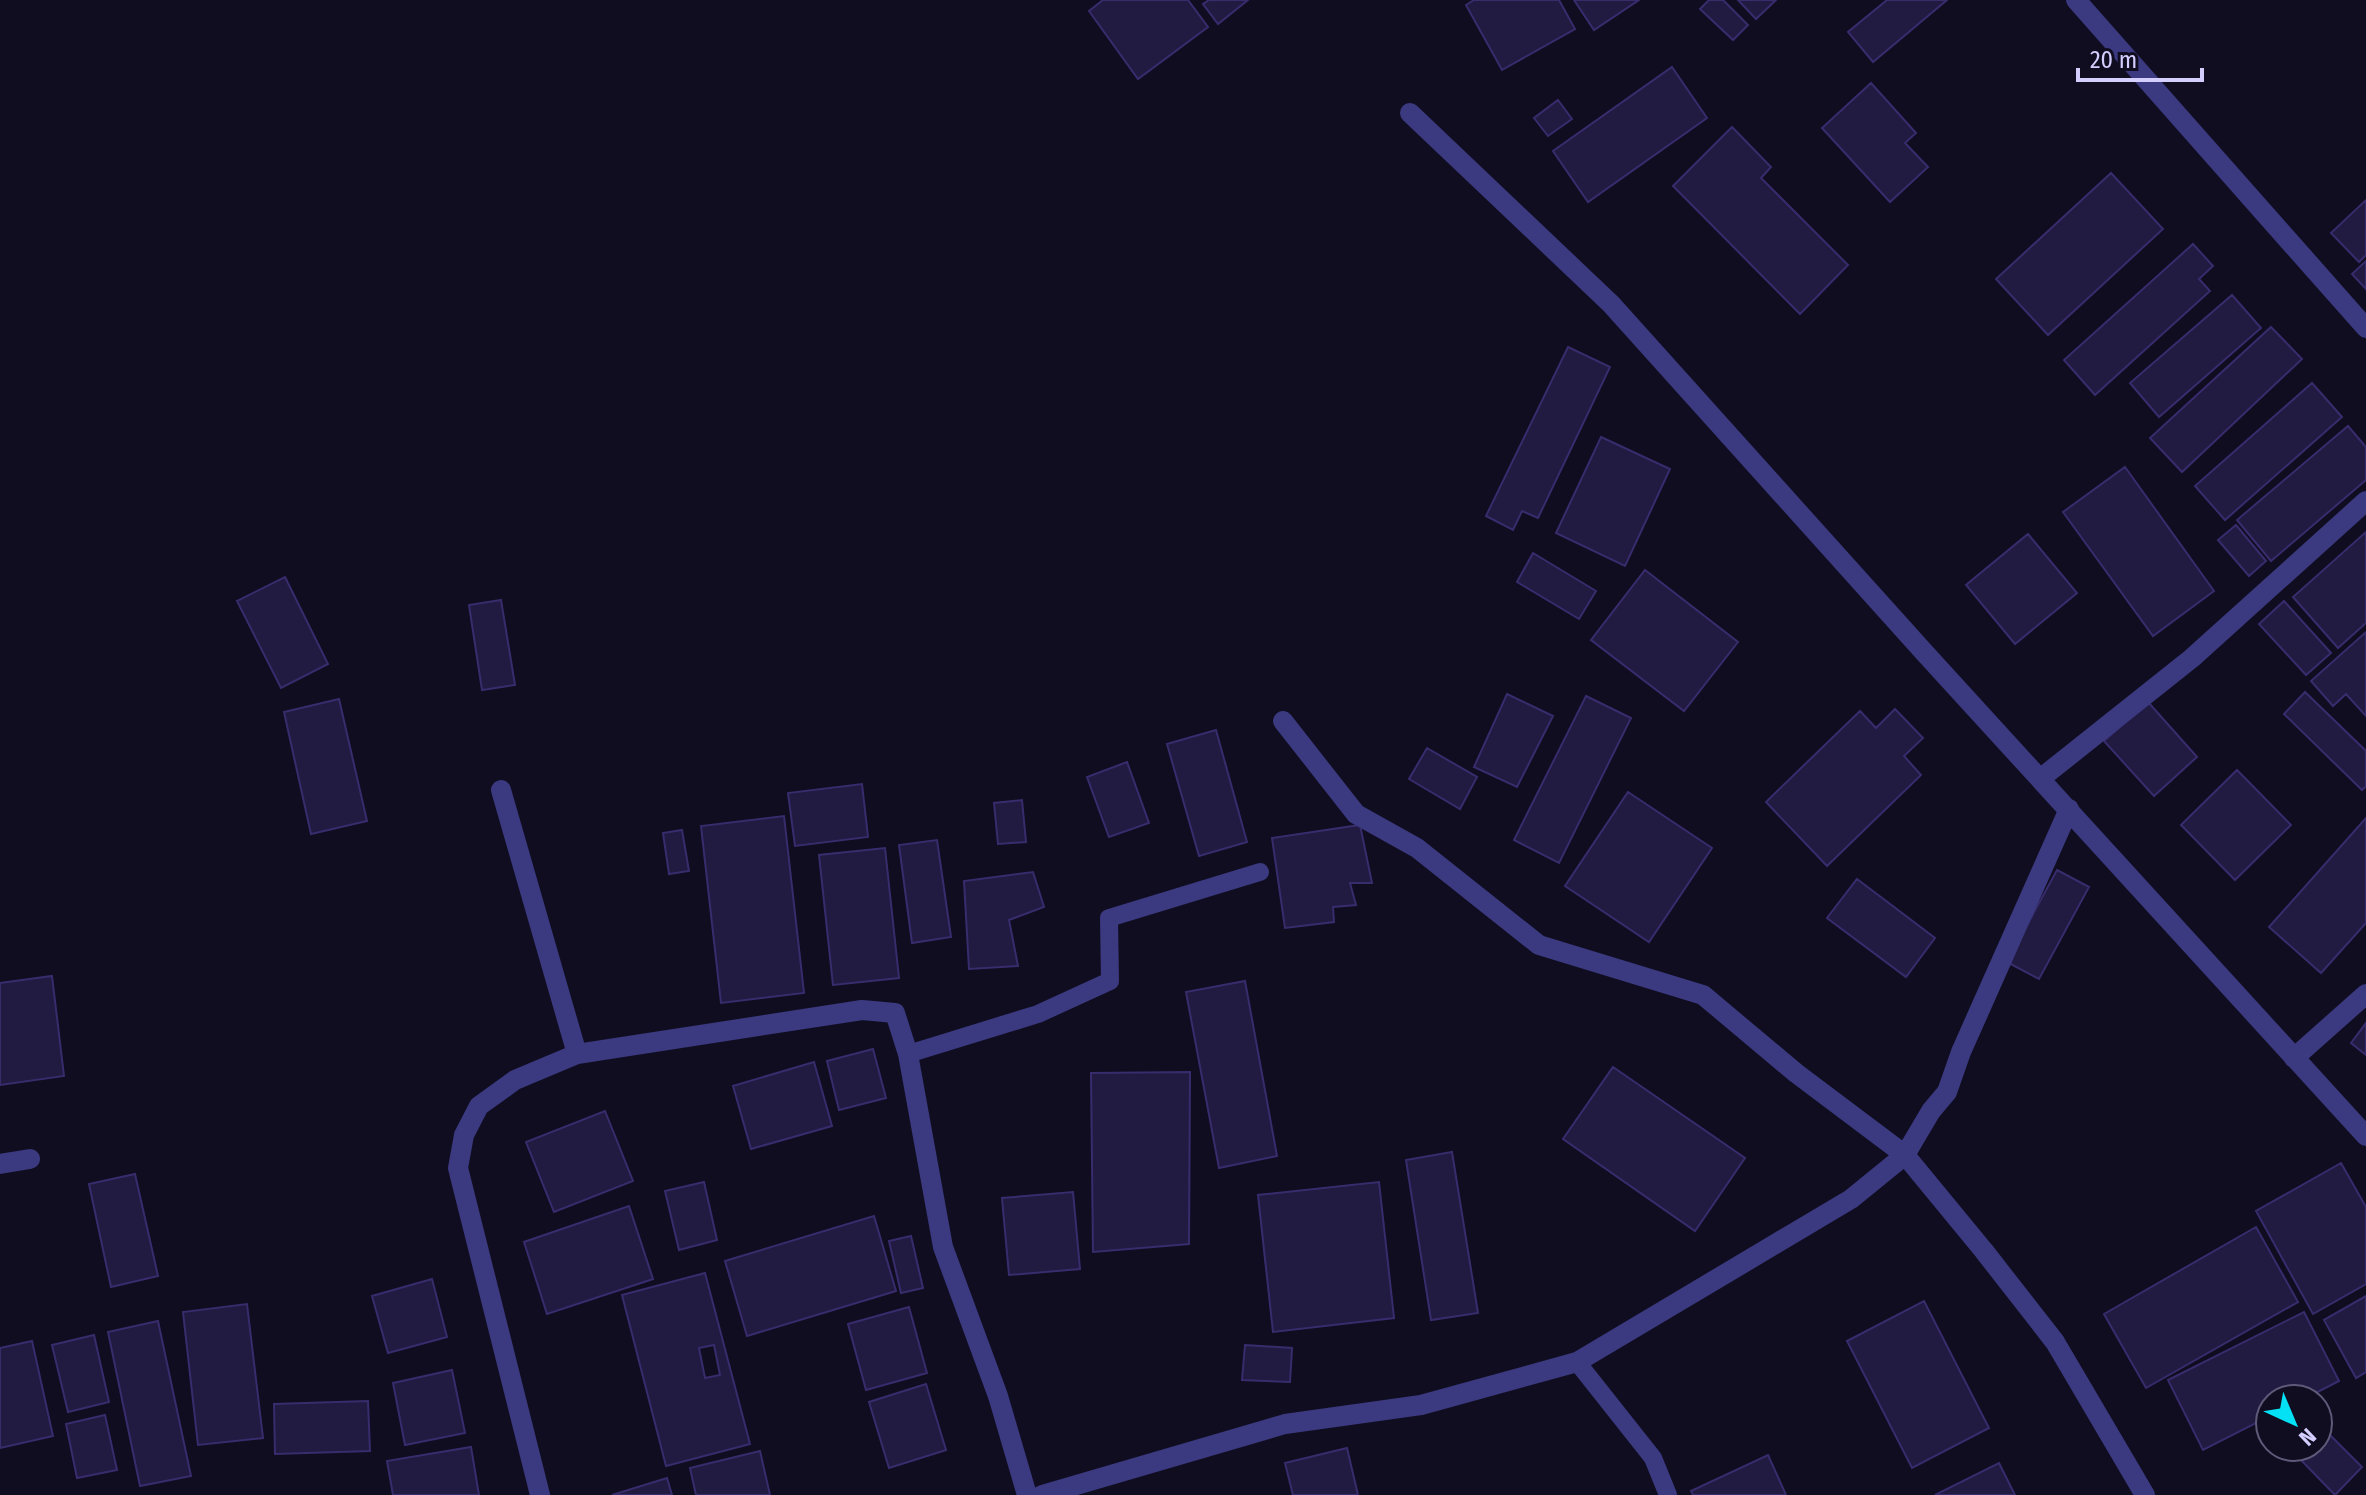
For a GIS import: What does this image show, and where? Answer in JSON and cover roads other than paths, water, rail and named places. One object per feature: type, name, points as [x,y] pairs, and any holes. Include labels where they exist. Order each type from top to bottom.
[{"type":"street","points":[[2076,0],[2366,328]]},
{"type":"street","points":[[1410,113],[1611,304],[2366,1136]]},
{"type":"street","points":[[2040,779],[2192,658],[2366,501]]},
{"type":"street","points":[[1283,721],[1356,814],[1417,848],[1539,945],[1703,995],[1796,1073],[1905,1155],[2055,1342],[2145,1495]]},
{"type":"street","points":[[501,790],[577,1054]]},
{"type":"street","points":[[1042,1495],[1285,1424],[1421,1405],[1577,1362],[1851,1199],[1905,1155],[1931,1111],[1947,1092],[1961,1052],[2069,809]]},
{"type":"street","points":[[2294,1058],[2366,994]]},
{"type":"street","points":[[540,1495],[458,1168],[464,1135],[479,1106],[515,1080],[577,1054],[862,1010],[895,1013],[908,1054],[943,1247],[998,1396],[1027,1495]]},
{"type":"street","points":[[0,1164],[30,1159]]},
{"type":"lane","points":[[908,1054],[1038,1014],[1110,981],[1109,918],[1260,872]]},
{"type":"lane","points":[[1577,1362],[1653,1458],[1668,1495]]}]
